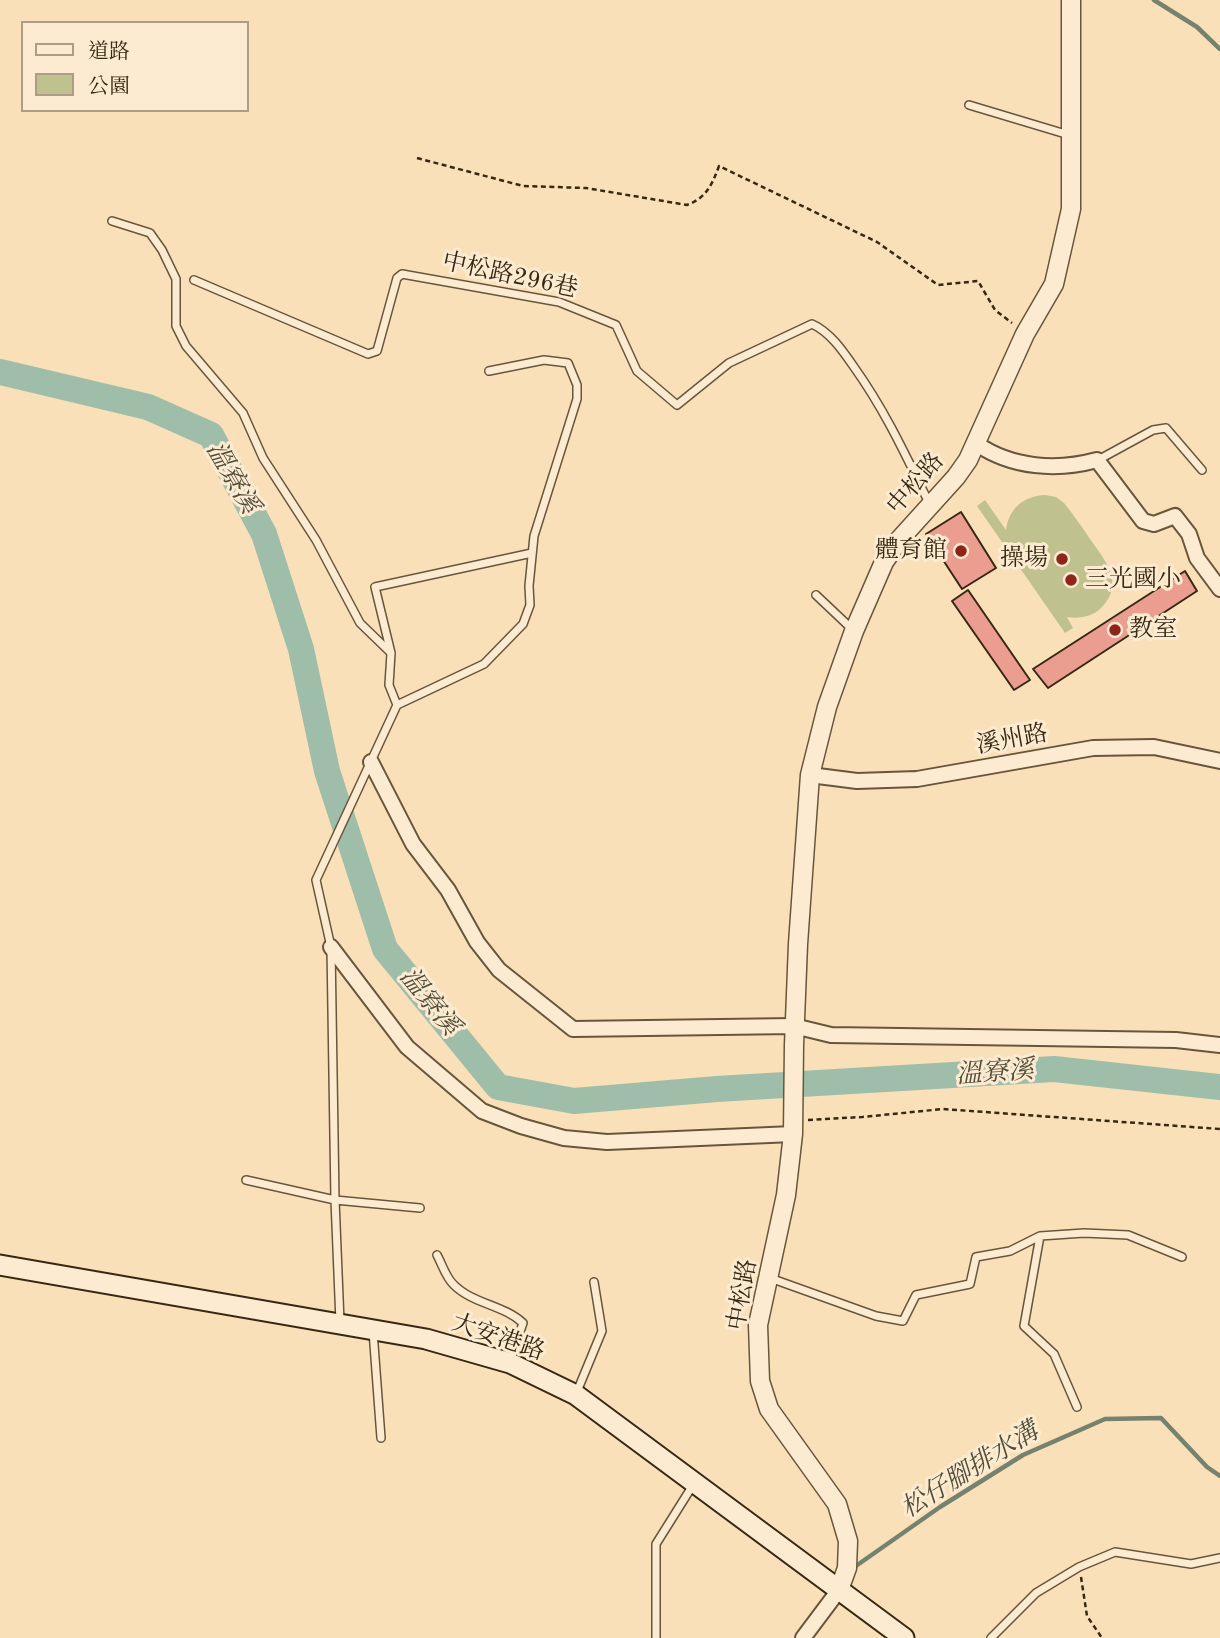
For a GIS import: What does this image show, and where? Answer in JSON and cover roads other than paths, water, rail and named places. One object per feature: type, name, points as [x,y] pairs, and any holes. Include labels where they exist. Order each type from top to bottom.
[{"type":"main road","name":"大安港路","points":[[0,1265],[426,1339],[510,1363],[576,1395],[904,1638]]},
{"type":"street","name":"中松路","points":[[839,1590],[847,1568],[848,1541],[837,1504],[769,1409],[760,1381],[758,1325],[786,1195],[794,1122],[793,1045],[810,775],[827,707],[853,631],[884,562],[899,540],[956,477],[977,444],[1025,334],[1054,284],[1072,209],[1072,0]]},
{"type":"street","points":[[977,444],[991,454],[1040,467],[1083,464],[1097,460],[1143,521],[1154,524],[1175,516],[1189,534],[1198,558],[1220,589]]},
{"type":"street","name":"溪州路","points":[[810,775],[857,781],[916,779],[1093,748],[1154,747],[1220,761]]},
{"type":"street","points":[[371,762],[413,844],[448,890],[477,942],[499,970],[573,1029],[794,1026],[831,1035],[1176,1040],[1220,1045]]},
{"type":"street","points":[[331,947],[407,1047],[482,1111],[521,1126],[564,1138],[607,1142],[794,1122]]},
{"type":"street","points":[[803,1638],[839,1590]]},
{"type":"lane","points":[[969,105],[1073,136]]},
{"type":"lane","points":[[112,221],[149,233],[162,250],[176,279],[176,326],[186,346],[243,413],[263,458],[316,540],[360,623],[391,653]]},
{"type":"lane","name":"中松路296巷","points":[[194,280],[368,354],[377,351],[397,278],[402,274],[559,302],[616,325],[638,371],[677,405],[730,363],[812,324],[839,346],[876,397],[930,506]]},
{"type":"lane","points":[[340,1326],[331,947],[316,880],[397,705],[484,664],[523,624],[530,605],[534,536],[577,399],[577,386],[568,363],[544,360],[489,371]]},
{"type":"lane","points":[[1097,460],[1153,430],[1166,428],[1202,470]]},
{"type":"lane","points":[[397,705],[388,685],[391,653],[375,587],[532,553]]},
{"type":"lane","points":[[816,595],[853,631]]},
{"type":"lane","points":[[246,1180],[335,1199],[420,1208]]},
{"type":"lane","points":[[770,1278],[876,1316],[903,1321],[916,1295],[970,1284],[976,1256],[1010,1251],[1040,1236],[1084,1233],[1128,1235],[1182,1256]]},
{"type":"lane","points":[[1040,1236],[1024,1326],[1054,1354],[1077,1407]]},
{"type":"lane","points":[[437,1255],[453,1284],[474,1298],[516,1316],[523,1323],[510,1363]]},
{"type":"lane","points":[[576,1395],[602,1331],[594,1282]]},
{"type":"lane","points":[[372,1330],[381,1438]]},
{"type":"lane","points":[[656,1638],[656,1544],[694,1484]]},
{"type":"lane","points":[[991,1638],[1036,1593],[1079,1567],[1115,1552],[1192,1564],[1220,1558]]},
{"type":"waterway","points":[[1154,0],[1197,27],[1220,49]]},
{"type":"waterway","name":"溫寮溪","points":[[0,372],[148,407],[211,435],[264,534],[301,649],[327,771],[385,949],[498,1087],[574,1101],[717,1089],[1054,1069],[1220,1087]]},
{"type":"waterway","name":"松仔腳排水溝","points":[[853,1568],[940,1507],[1023,1455],[1105,1419],[1161,1418],[1207,1467],[1220,1476]]},
{"type":"place","name":"體育館","points":[[961,551]]},
{"type":"place","name":"操場","points":[[1062,559]]},
{"type":"place","name":"三光國小","points":[[1071,580]]},
{"type":"place","name":"教室","points":[[1115,630]]}]
